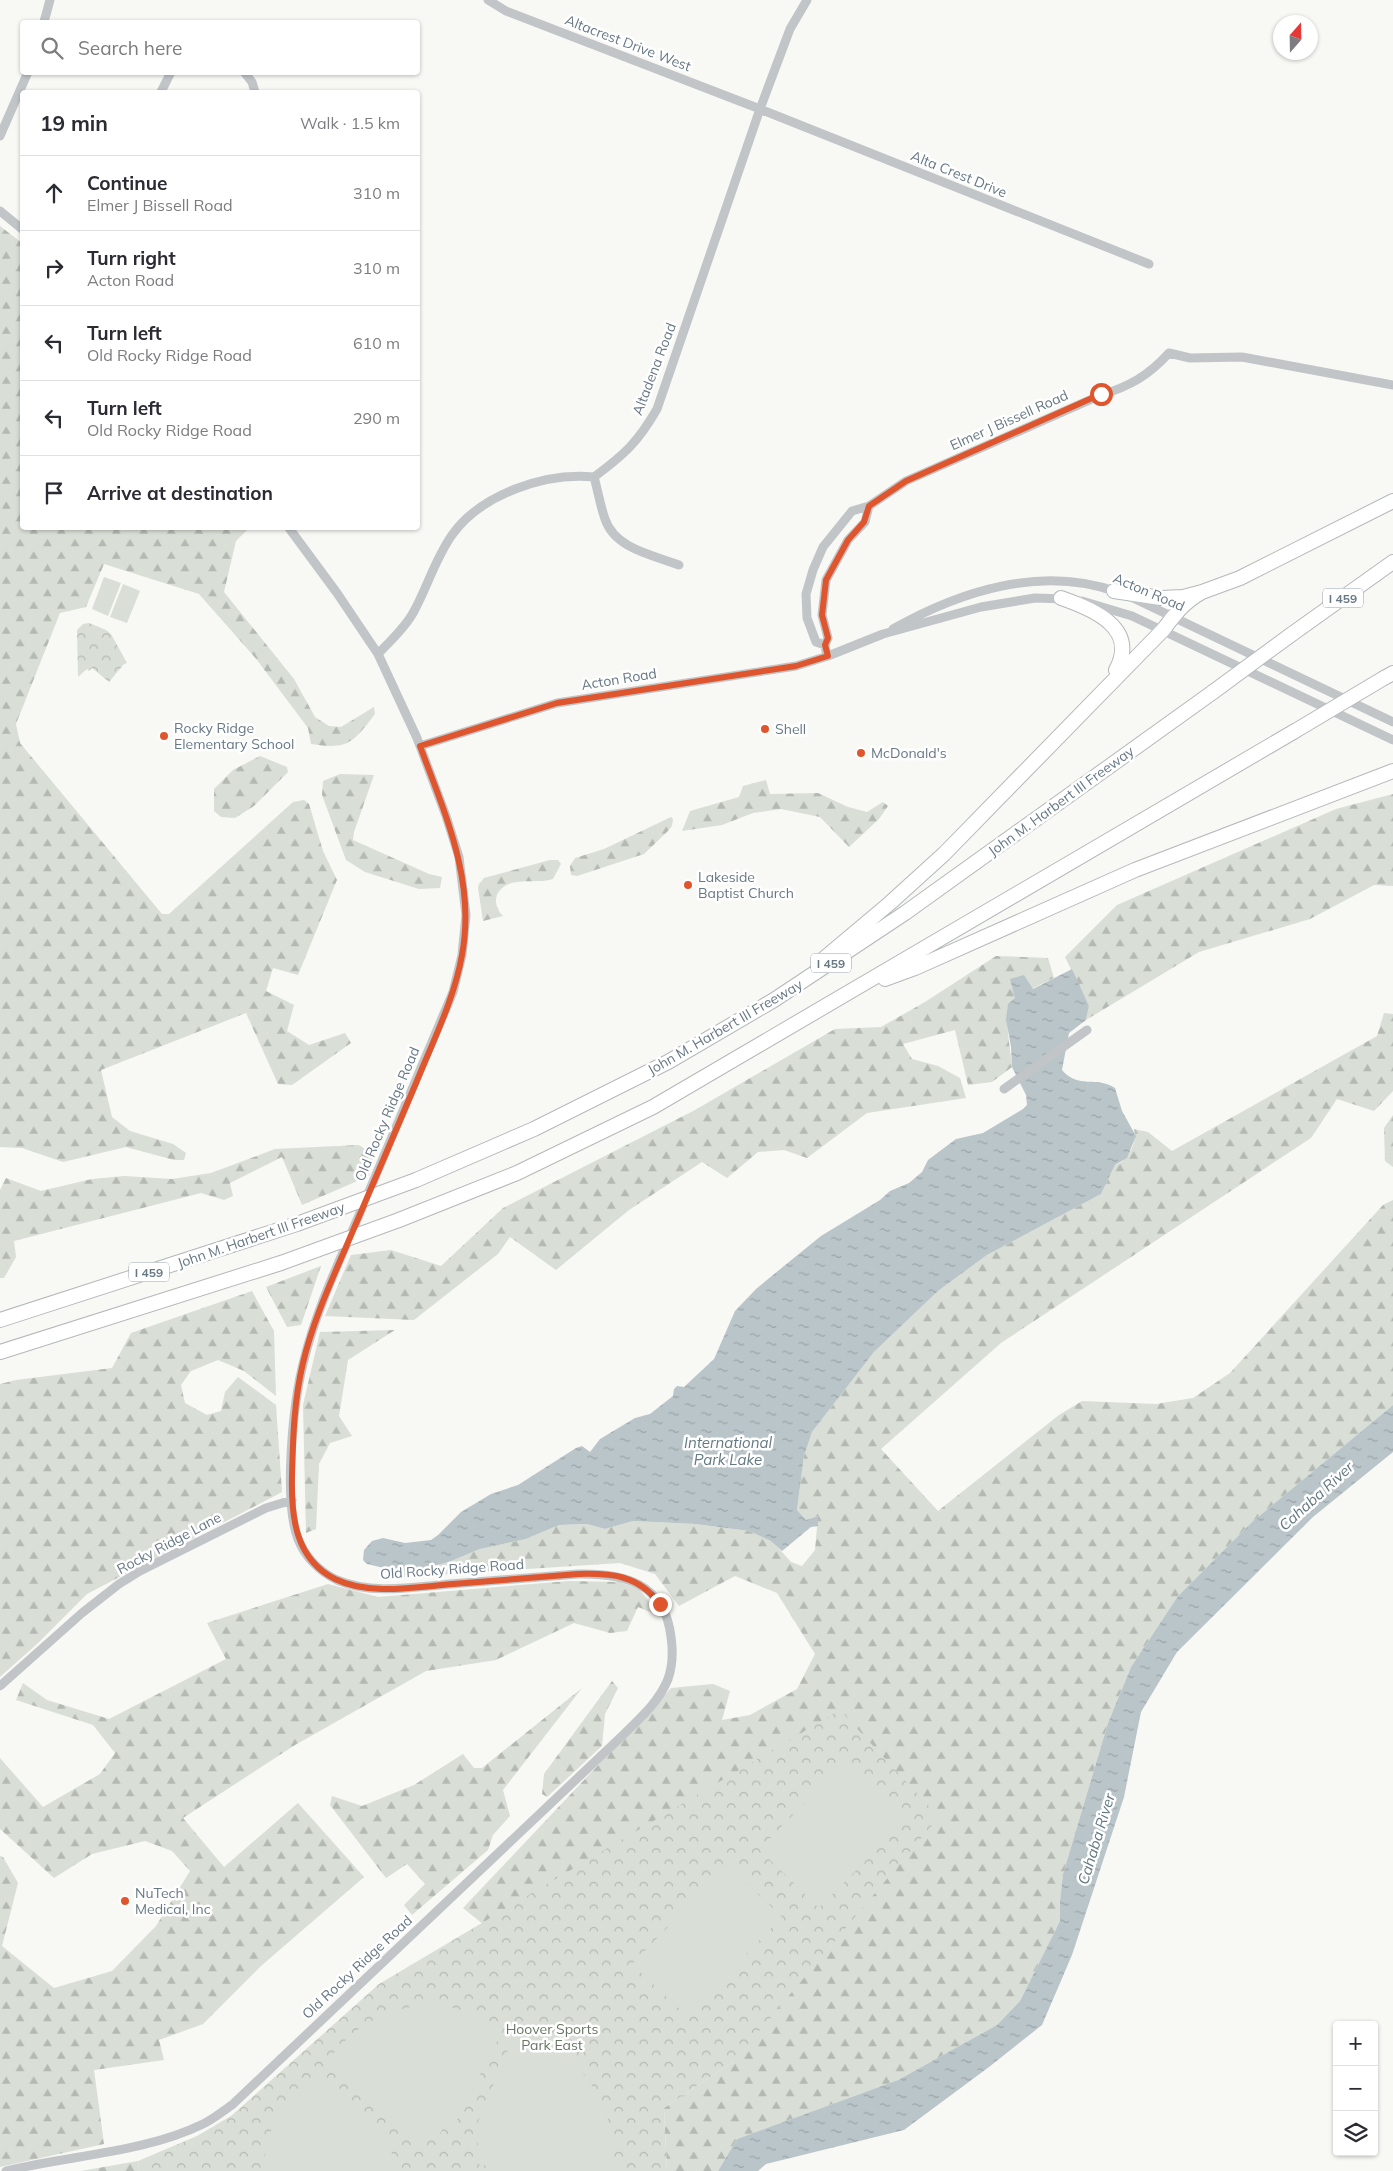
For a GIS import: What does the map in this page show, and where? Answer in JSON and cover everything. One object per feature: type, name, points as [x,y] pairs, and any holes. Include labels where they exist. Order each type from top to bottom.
[{"type":"highway","points":[[1114,591],[1161,598],[1183,597],[1202,592],[1240,578],[1393,501]]},
{"type":"highway","name":"John M. Harbert III Freeway","points":[[0,1320],[297,1224],[416,1180],[534,1130],[668,1062],[774,1000],[905,913],[1393,562]]},
{"type":"highway","points":[[774,1000],[890,903],[944,854],[1162,630],[1187,600],[1202,592]]},
{"type":"highway","points":[[1061,598],[1086,607],[1108,619],[1119,636],[1123,657],[1108,684]]},
{"type":"highway","name":"I 459","points":[[0,1352],[281,1263],[399,1220],[517,1173],[653,1107],[1388,676]]},
{"type":"highway","points":[[860,987],[915,968],[1135,870],[1392,770]]},
{"type":"street","points":[[45,20],[50,0]]},
{"type":"street","name":"Altacrest Drive West","points":[[488,0],[506,11],[760,109]]},
{"type":"street","name":"Altadena Road","points":[[594,477],[622,456],[642,435],[657,409],[760,109],[790,29],[807,0]]},
{"type":"street","points":[[20,90],[27,75]]},
{"type":"street","points":[[162,90],[170,75]]},
{"type":"street","points":[[246,75],[252,82],[254,90]]},
{"type":"street","points":[[0,136],[20,90]]},
{"type":"street","name":"Alta Crest Drive","points":[[760,109],[1149,264]]},
{"type":"street","points":[[0,211],[20,227]]},
{"type":"street","name":"Elmer J Bissell Road","points":[[825,645],[816,642],[807,618],[806,594],[813,570],[823,547],[852,511],[869,506],[906,481],[1101,394],[1125,388],[1150,371],[1168,353],[1190,358],[1242,357],[1393,385]]},
{"type":"street","points":[[378,654],[397,634],[412,614],[439,557],[453,534],[481,507],[502,495],[532,484],[582,476],[594,477],[605,521],[620,540],[630,547],[679,565]]},
{"type":"street","name":"Elmer J Bissell Road","points":[[828,656],[825,645],[828,638],[822,615],[826,580],[848,540],[864,522],[869,506]]},
{"type":"street","name":"Old Rocky Ridge Road","points":[[6,2171],[156,2140],[203,2124],[214,2118],[249,2089],[622,1736],[656,1700],[668,1679],[673,1657],[668,1621],[660,1604],[649,1590],[632,1580],[605,1574],[578,1574],[393,1588],[358,1587],[336,1580],[327,1574],[308,1556],[298,1539],[292,1500],[295,1409],[299,1381],[310,1339],[336,1269],[453,992],[462,956],[466,915],[459,857],[420,746],[378,654],[338,594],[290,530]]},
{"type":"street","name":"Acton Road","points":[[420,746],[557,703],[796,666],[828,656],[883,634],[927,610],[958,598],[1001,585],[1021,582],[1065,582],[1114,591],[1173,616],[1393,722]]},
{"type":"street","name":"Acton Road","points":[[883,634],[1009,601],[1061,598],[1107,607],[1162,630],[1393,740]]},
{"type":"street","points":[[1004,1089],[1087,1030]]},
{"type":"street","name":"Rocky Ridge Lane","points":[[0,1686],[82,1613],[119,1584],[140,1571],[266,1508],[292,1500]]},
{"type":"green space","points":[[0,226],[20,241],[20,530],[247,530],[236,541],[224,592],[294,679],[315,717],[329,726],[341,727],[374,707],[375,714],[361,732],[349,742],[334,746],[311,744],[308,728],[257,660],[199,594],[104,564],[86,607],[60,613],[16,724],[20,743],[162,914],[169,914],[293,802],[304,800],[309,804],[323,851],[337,880],[298,975],[273,968],[266,991],[294,1005],[287,1031],[309,1045],[345,1033],[351,1043],[292,1085],[278,1084],[246,1013],[101,1070],[112,1117],[130,1131],[173,1144],[186,1153],[184,1160],[174,1160],[126,1147],[63,1162],[22,1148],[0,1147]]},
{"type":"green space","points":[[104,577],[121,583],[108,616],[92,609]]},
{"type":"green space","points":[[123,584],[140,591],[127,623],[110,617]]},
{"type":"green space","points":[[89,623],[111,634],[127,663],[109,682],[92,668],[89,671],[87,669],[78,677],[77,630],[83,624]]},
{"type":"green space","points":[[260,756],[287,767],[288,772],[254,806],[235,818],[221,817],[214,811],[214,789],[233,770]]},
{"type":"green space","points":[[340,774],[374,775],[354,832],[353,840],[429,874],[442,877],[440,888],[419,889],[365,872],[346,860],[322,795],[323,781]]},
{"type":"green space","points":[[766,780],[770,794],[818,793],[848,807],[867,812],[883,802],[888,806],[879,819],[849,847],[820,817],[781,809],[753,813],[722,825],[682,831],[690,811],[739,797],[743,786]]},
{"type":"green space","points":[[1393,794],[1393,886],[1374,885],[1310,919],[1199,952],[1086,1020],[1089,1006],[1065,957],[1117,905],[1336,809]]},
{"type":"green space","points":[[671,817],[673,819],[672,826],[644,854],[577,876],[571,875],[570,866],[575,858],[604,849]]},
{"type":"green space","points":[[550,860],[558,860],[561,864],[553,879],[508,884],[496,898],[497,907],[503,916],[483,921],[478,888],[484,878]]},
{"type":"green space","points":[[996,956],[1048,958],[1054,978],[1027,991],[1015,999],[1011,1005],[1008,1013],[1008,1031],[1012,1067],[992,1082],[968,1085],[955,1030],[903,1044],[912,1059],[938,1066],[960,1078],[966,1098],[867,1113],[807,1158],[784,1150],[758,1152],[727,1178],[702,1162],[629,1210],[556,1270],[510,1237],[498,1254],[414,1320],[325,1316],[351,1255],[391,1250],[441,1266],[503,1208],[695,1110],[835,1029],[881,1027],[925,1002]]},
{"type":"green space","points":[[1384,1013],[1393,1014],[1393,1091],[1374,1111],[1337,1099],[1311,1138],[1001,1343],[881,1449],[938,1511],[1059,1415],[1082,1401],[1156,1404],[1193,1398],[1230,1373],[1383,1205],[1393,1200],[1393,1405],[1252,1522],[1178,1596],[1131,1667],[1108,1723],[1063,1874],[1060,1921],[1020,2001],[997,2025],[898,2080],[737,2139],[718,2171],[667,2171],[664,2108],[734,2061],[545,1974],[463,1908],[671,1688],[713,1684],[730,1691],[722,1720],[750,1715],[797,1689],[815,1654],[777,1593],[735,1576],[679,1606],[655,1574],[620,1563],[404,1577],[401,1571],[426,1568],[449,1562],[480,1549],[526,1539],[559,1525],[587,1524],[605,1529],[633,1521],[695,1524],[749,1531],[772,1541],[791,1562],[802,1566],[815,1550],[818,1516],[806,1520],[797,1510],[804,1456],[812,1432],[874,1352],[938,1291],[987,1255],[1101,1194],[1115,1165],[1124,1160],[1131,1150],[1135,1139],[1134,1129],[1148,1132],[1172,1151],[1377,1036]]},
{"type":"green space","points":[[1393,1115],[1393,1167],[1385,1161],[1384,1128]]},
{"type":"green space","points":[[359,1145],[371,1153],[373,1162],[369,1176],[302,1205],[282,1157],[230,1183],[233,1196],[224,1200],[201,1193],[14,1241],[16,1257],[4,1278],[0,1278],[0,1190],[6,1178],[41,1191],[92,1179],[124,1176],[172,1179],[211,1173],[275,1149]]},
{"type":"green space","points":[[321,1266],[301,1325],[287,1327],[266,1287]]},
{"type":"green space","points":[[252,1291],[274,1331],[276,1396],[244,1371],[218,1360],[191,1371],[181,1385],[185,1403],[207,1415],[221,1411],[225,1392],[238,1377],[276,1405],[282,1492],[87,1594],[37,1644],[0,1677],[0,1384],[16,1380],[112,1368],[131,1333]]},
{"type":"green space","points":[[395,1330],[348,1360],[339,1416],[352,1436],[330,1443],[319,1464],[316,1529],[306,1533],[303,1405],[320,1332]]},
{"type":"green space","points":[[569,1581],[619,1582],[639,1589],[662,1617],[638,1607],[627,1631],[610,1633],[574,1623],[496,1660],[426,1671],[295,1745],[183,1818],[224,1867],[298,1803],[364,1877],[261,1966],[203,2024],[159,2040],[164,2060],[94,2070],[104,2144],[0,2167],[0,1856],[3,1857],[18,1883],[2,1946],[54,1988],[112,1971],[156,1926],[190,1871],[172,1851],[145,1841],[92,1854],[54,1878],[0,1829],[0,1758],[43,1807],[100,1774],[115,1753],[93,1725],[16,1700],[23,1683],[47,1700],[109,1719],[226,1659],[207,1623],[328,1584],[378,1597]]},
{"type":"green space","points":[[612,1681],[618,1688],[605,1714],[602,1746],[547,1797],[542,1794],[544,1774]]},
{"type":"green space","points":[[582,1688],[503,1790],[510,1816],[493,1835],[488,1850],[412,1915],[404,1905],[425,1884],[407,1864],[386,1878],[330,1805],[332,1796],[362,1806],[414,1785],[463,1754],[474,1768],[482,1768]]},
{"type":"green space","name":"Hoover Sports Park East","points":[[840,1710],[939,1817],[734,2061],[664,2108],[667,2171],[139,2171],[138,2161],[197,2136],[231,2116],[379,1984]]},
{"type":"green space","points":[[848,1760],[907,1819],[819,1908],[759,1849]]},
{"type":"green space","points":[[728,1865],[782,1917],[687,2016],[632,1964]]},
{"type":"green space","points":[[432,2005],[469,2012],[495,2024],[503,2030],[454,2126],[443,2129],[436,2139],[427,2141],[417,2134],[406,2136],[396,2129],[326,2064],[346,2039],[372,2021],[400,2009]]},
{"type":"green space","points":[[516,2030],[558,2050],[576,2065],[590,2083],[602,2103],[610,2124],[613,2147],[613,2171],[492,2171],[490,2167],[478,2164],[474,2156],[478,2144],[473,2134]]},
{"type":"green space","points":[[316,2074],[385,2141],[392,2151],[391,2162],[399,2171],[264,2171],[267,2143],[278,2116],[294,2092]]},
{"type":"green space","points":[[138,2161],[139,2171],[81,2171]]},
{"type":"water","name":"International Park Lake","points":[[1072,969],[1089,1006],[1086,1020],[1069,1033],[1062,1070],[1074,1079],[1101,1083],[1115,1088],[1122,1111],[1136,1136],[1127,1158],[1115,1165],[1101,1194],[987,1255],[938,1291],[874,1352],[812,1432],[804,1456],[797,1510],[806,1520],[818,1516],[818,1526],[811,1527],[782,1551],[771,1541],[749,1531],[695,1524],[633,1521],[605,1529],[587,1524],[559,1525],[526,1539],[480,1549],[449,1562],[426,1568],[401,1571],[367,1564],[363,1560],[364,1550],[372,1541],[383,1538],[405,1543],[431,1540],[461,1512],[491,1494],[518,1485],[576,1448],[582,1446],[590,1452],[600,1439],[635,1418],[650,1414],[673,1396],[674,1389],[677,1386],[684,1387],[714,1359],[735,1311],[756,1289],[784,1266],[821,1236],[880,1200],[890,1191],[909,1183],[922,1172],[928,1160],[956,1139],[983,1133],[1023,1109],[1027,1105],[1026,1095],[1012,1067],[1006,1019],[1008,1004],[1015,998],[1010,979],[1024,975],[1033,989]]},
{"type":"water","name":"Cahaba River","points":[[1393,1405],[1393,1452],[1313,1517],[1177,1652],[1141,1712],[1124,1797],[1072,1955],[1042,2025],[904,2130],[766,2164],[758,2171],[718,2171],[737,2139],[898,2080],[997,2025],[1020,2001],[1060,1921],[1063,1874],[1108,1723],[1131,1667],[1178,1596],[1252,1522]]},
{"type":"place","name":"Shell","points":[[765,729]]},
{"type":"place","name":"Rocky Ridge Elementary School","points":[[164,736]]},
{"type":"place","name":"McDonald's","points":[[861,753]]},
{"type":"place","name":"Lakeside Baptist Church","points":[[688,885]]},
{"type":"place","name":"NuTech Medical, Inc","points":[[125,1901]]},
{"type":"route","points":[[660,1604],[649,1590],[640,1584],[632,1580],[605,1574],[560,1575],[393,1588],[358,1587],[336,1580],[319,1568],[308,1556],[298,1539],[292,1500],[293,1439],[295,1409],[304,1360],[315,1322],[336,1269],[453,992],[462,956],[466,915],[463,875],[453,836],[420,746],[557,703],[796,666],[828,656],[825,645],[828,638],[822,615],[826,580],[838,555],[864,522],[869,506],[906,481],[1101,394]]}]
